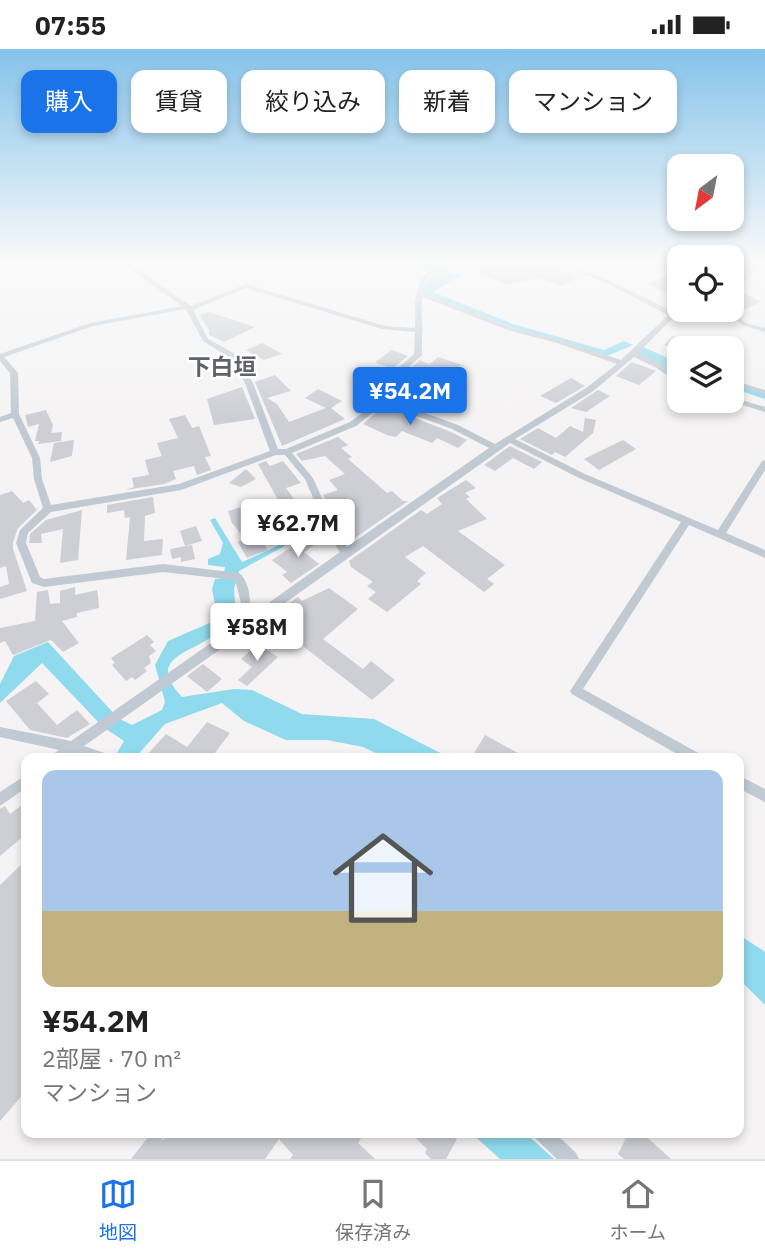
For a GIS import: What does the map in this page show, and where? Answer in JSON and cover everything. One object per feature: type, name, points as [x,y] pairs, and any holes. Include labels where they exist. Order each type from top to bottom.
[{"type":"street","points":[[48,509],[38,479],[36,458],[15,414],[14,373],[1,358],[92,324],[154,314]]},
{"type":"street","points":[[192,314],[205,340],[225,349],[249,383],[275,452]]},
{"type":"street","points":[[337,314],[384,328],[420,330]]},
{"type":"street","points":[[381,400],[380,394],[386,383],[418,355],[420,314]]},
{"type":"street","points":[[470,314],[510,329],[559,341],[622,363]]},
{"type":"street","points":[[64,753],[495,448],[589,390],[633,354],[667,319]]},
{"type":"street","points":[[742,322],[765,330]]},
{"type":"street","points":[[633,354],[667,372]]},
{"type":"street","points":[[744,386],[765,393]]},
{"type":"street","points":[[381,400],[455,427],[495,448]]},
{"type":"street","points":[[243,625],[246,603],[239,577],[163,568],[53,583],[36,580],[21,543],[23,533],[48,509],[181,487],[275,452],[287,452],[353,424],[381,400]]},
{"type":"street","points":[[744,403],[765,410]]},
{"type":"street","points":[[0,420],[15,414]]},
{"type":"street","points":[[511,440],[582,476],[765,554]]},
{"type":"street","points":[[287,452],[309,478],[335,537],[346,553]]},
{"type":"street","points":[[720,535],[764,467]]},
{"type":"street","points":[[686,521],[576,691],[687,753]]},
{"type":"street","points":[[0,732],[89,753]]},
{"type":"street","points":[[744,784],[765,796]]},
{"type":"street","points":[[0,800],[21,785]]},
{"type":"street","points":[[547,1138],[570,1159]]},
{"type":"water","points":[[476,314],[488,314],[513,324],[604,350],[624,341],[633,345],[607,356],[510,327]]},
{"type":"water","points":[[215,518],[242,562],[326,524],[327,528],[297,539],[239,571],[234,589],[236,613],[214,635],[181,654],[170,665],[169,678],[182,697],[234,689],[252,690],[302,714],[374,719],[440,753],[376,753],[363,747],[327,740],[286,740],[244,721],[222,703],[165,724],[139,753],[117,753],[124,741],[103,727],[42,663],[0,703],[0,684],[14,656],[48,642],[118,718],[132,725],[162,710],[165,702],[155,665],[168,641],[212,622],[217,616],[212,589],[215,579],[223,578],[225,567],[208,565],[208,559],[220,554],[223,543],[210,520]]},
{"type":"water","points":[[744,938],[765,952],[765,1005],[744,984]]},
{"type":"water","points":[[477,1138],[531,1138],[554,1159],[500,1159]]},
{"type":"building","points":[[215,314],[255,327],[224,342],[209,335],[209,330],[199,315]]},
{"type":"building","points":[[262,343],[282,354],[264,360],[246,350]]},
{"type":"building","points":[[392,350],[408,356],[392,369],[375,362]]},
{"type":"building","points":[[438,357],[462,365],[427,385],[443,391],[435,400],[424,396],[411,405],[393,399],[401,399],[417,387],[404,380],[410,377],[404,375],[420,360],[429,365]]},
{"type":"building","points":[[632,362],[656,371],[639,385],[616,376]]},
{"type":"building","points":[[275,375],[291,391],[267,398],[277,404],[289,422],[326,408],[305,398],[318,389],[342,401],[331,408],[345,419],[282,446],[255,382]]},
{"type":"building","points":[[571,378],[585,386],[556,403],[540,396]]},
{"type":"building","points":[[242,387],[255,419],[214,425],[207,399]]},
{"type":"building","points":[[598,390],[610,396],[586,412],[571,408]]},
{"type":"building","points":[[384,406],[467,440],[458,448],[437,438],[432,443],[402,431],[396,437],[387,435],[363,424]]},
{"type":"building","points":[[46,410],[53,425],[51,433],[62,432],[61,441],[38,444],[39,441],[35,441],[39,424],[28,427],[25,415]]},
{"type":"building","points":[[185,415],[192,428],[199,426],[211,456],[205,457],[211,470],[197,475],[194,466],[173,471],[176,479],[164,484],[125,490],[134,487],[132,478],[149,475],[145,460],[162,456],[157,443],[178,438],[169,419]]},
{"type":"building","points":[[585,418],[596,420],[593,433],[565,457],[555,452],[552,455],[520,439],[538,428],[556,438],[570,426],[583,432]]},
{"type":"building","points":[[338,437],[348,445],[341,448],[352,457],[348,459],[387,493],[392,491],[403,501],[408,501],[355,538],[345,530],[340,531],[334,519],[346,511],[345,508],[332,513],[323,495],[338,490],[329,480],[345,474],[325,456],[302,461],[296,454]]},
{"type":"building","points":[[74,440],[72,456],[50,462],[54,443]]},
{"type":"building","points":[[623,440],[636,449],[599,470],[584,459]]},
{"type":"building","points":[[510,446],[542,462],[534,469],[513,458],[495,471],[484,465]]},
{"type":"building","points":[[266,461],[270,466],[283,461],[301,483],[286,488],[304,513],[315,509],[319,518],[261,539],[268,550],[247,558],[238,542],[245,539],[232,523],[228,511],[242,507],[246,521],[282,507],[258,464]]},
{"type":"building","points":[[246,469],[256,479],[241,487],[229,483]]},
{"type":"building","points":[[466,480],[476,488],[465,493],[470,497],[466,499],[487,519],[458,531],[505,565],[487,579],[494,584],[484,592],[423,546],[405,557],[426,573],[417,581],[421,584],[387,612],[368,599],[376,592],[367,586],[373,582],[351,567],[349,561],[421,510],[427,514],[442,504],[437,498]]},
{"type":"building","points":[[12,491],[23,503],[29,500],[37,510],[18,528],[13,542],[27,591],[0,599],[0,587],[9,584],[6,566],[0,568],[0,495]]},
{"type":"building","points":[[153,497],[155,513],[145,516],[144,541],[163,539],[162,555],[126,560],[130,517],[125,518],[124,510],[107,513],[107,505]]},
{"type":"building","points":[[82,510],[78,560],[60,563],[63,529],[41,534],[42,543],[29,543],[30,534],[46,520]]},
{"type":"building","points":[[196,526],[202,541],[185,546],[180,531]]},
{"type":"building","points":[[313,533],[321,540],[304,552],[319,564],[291,583],[282,575],[287,572],[272,560]]},
{"type":"building","points":[[192,545],[195,559],[181,562],[181,557],[172,559],[170,549]]},
{"type":"building","points":[[75,587],[75,595],[97,590],[99,608],[77,613],[77,617],[62,621],[79,643],[63,652],[51,640],[13,655],[5,641],[0,643],[0,628],[35,621],[37,592],[48,590],[50,604],[60,603],[60,591]]},
{"type":"building","points":[[329,588],[358,609],[323,639],[363,669],[371,661],[395,680],[372,700],[276,625],[285,618],[277,612],[298,597],[302,601]]},
{"type":"building","points":[[147,635],[154,642],[150,645],[156,651],[149,656],[151,663],[144,668],[147,671],[135,680],[132,677],[126,681],[112,665],[115,663],[111,658]]},
{"type":"building","points":[[258,644],[278,657],[247,686],[238,680],[252,667],[241,659]]},
{"type":"building","points":[[203,664],[222,679],[207,692],[187,676]]},
{"type":"building","points":[[36,681],[49,694],[37,703],[57,725],[77,710],[90,724],[67,738],[30,730],[6,701]]},
{"type":"building","points":[[207,722],[230,733],[215,753],[149,753],[166,734],[187,747]]},
{"type":"building","points":[[485,735],[518,753],[474,753]]},
{"type":"building","points":[[5,806],[10,814],[21,806],[21,838],[0,856],[0,809]]},
{"type":"building","points":[[21,865],[21,1097],[0,1121],[0,885]]},
{"type":"building","points":[[147,1138],[361,1138],[358,1143],[375,1159],[290,1159],[293,1155],[279,1139],[265,1159],[131,1159]]},
{"type":"building","points":[[416,1138],[457,1139],[446,1159],[431,1159],[425,1153],[427,1149]]},
{"type":"building","points":[[626,1138],[648,1138],[671,1159],[624,1159],[618,1154]]},
{"type":"waterway","points":[[667,361],[641,349],[637,352],[667,368]]},
{"type":"waterway","points":[[744,389],[765,396]]},
{"type":"district","name":"下白垣","points":[[222,366]]}]
